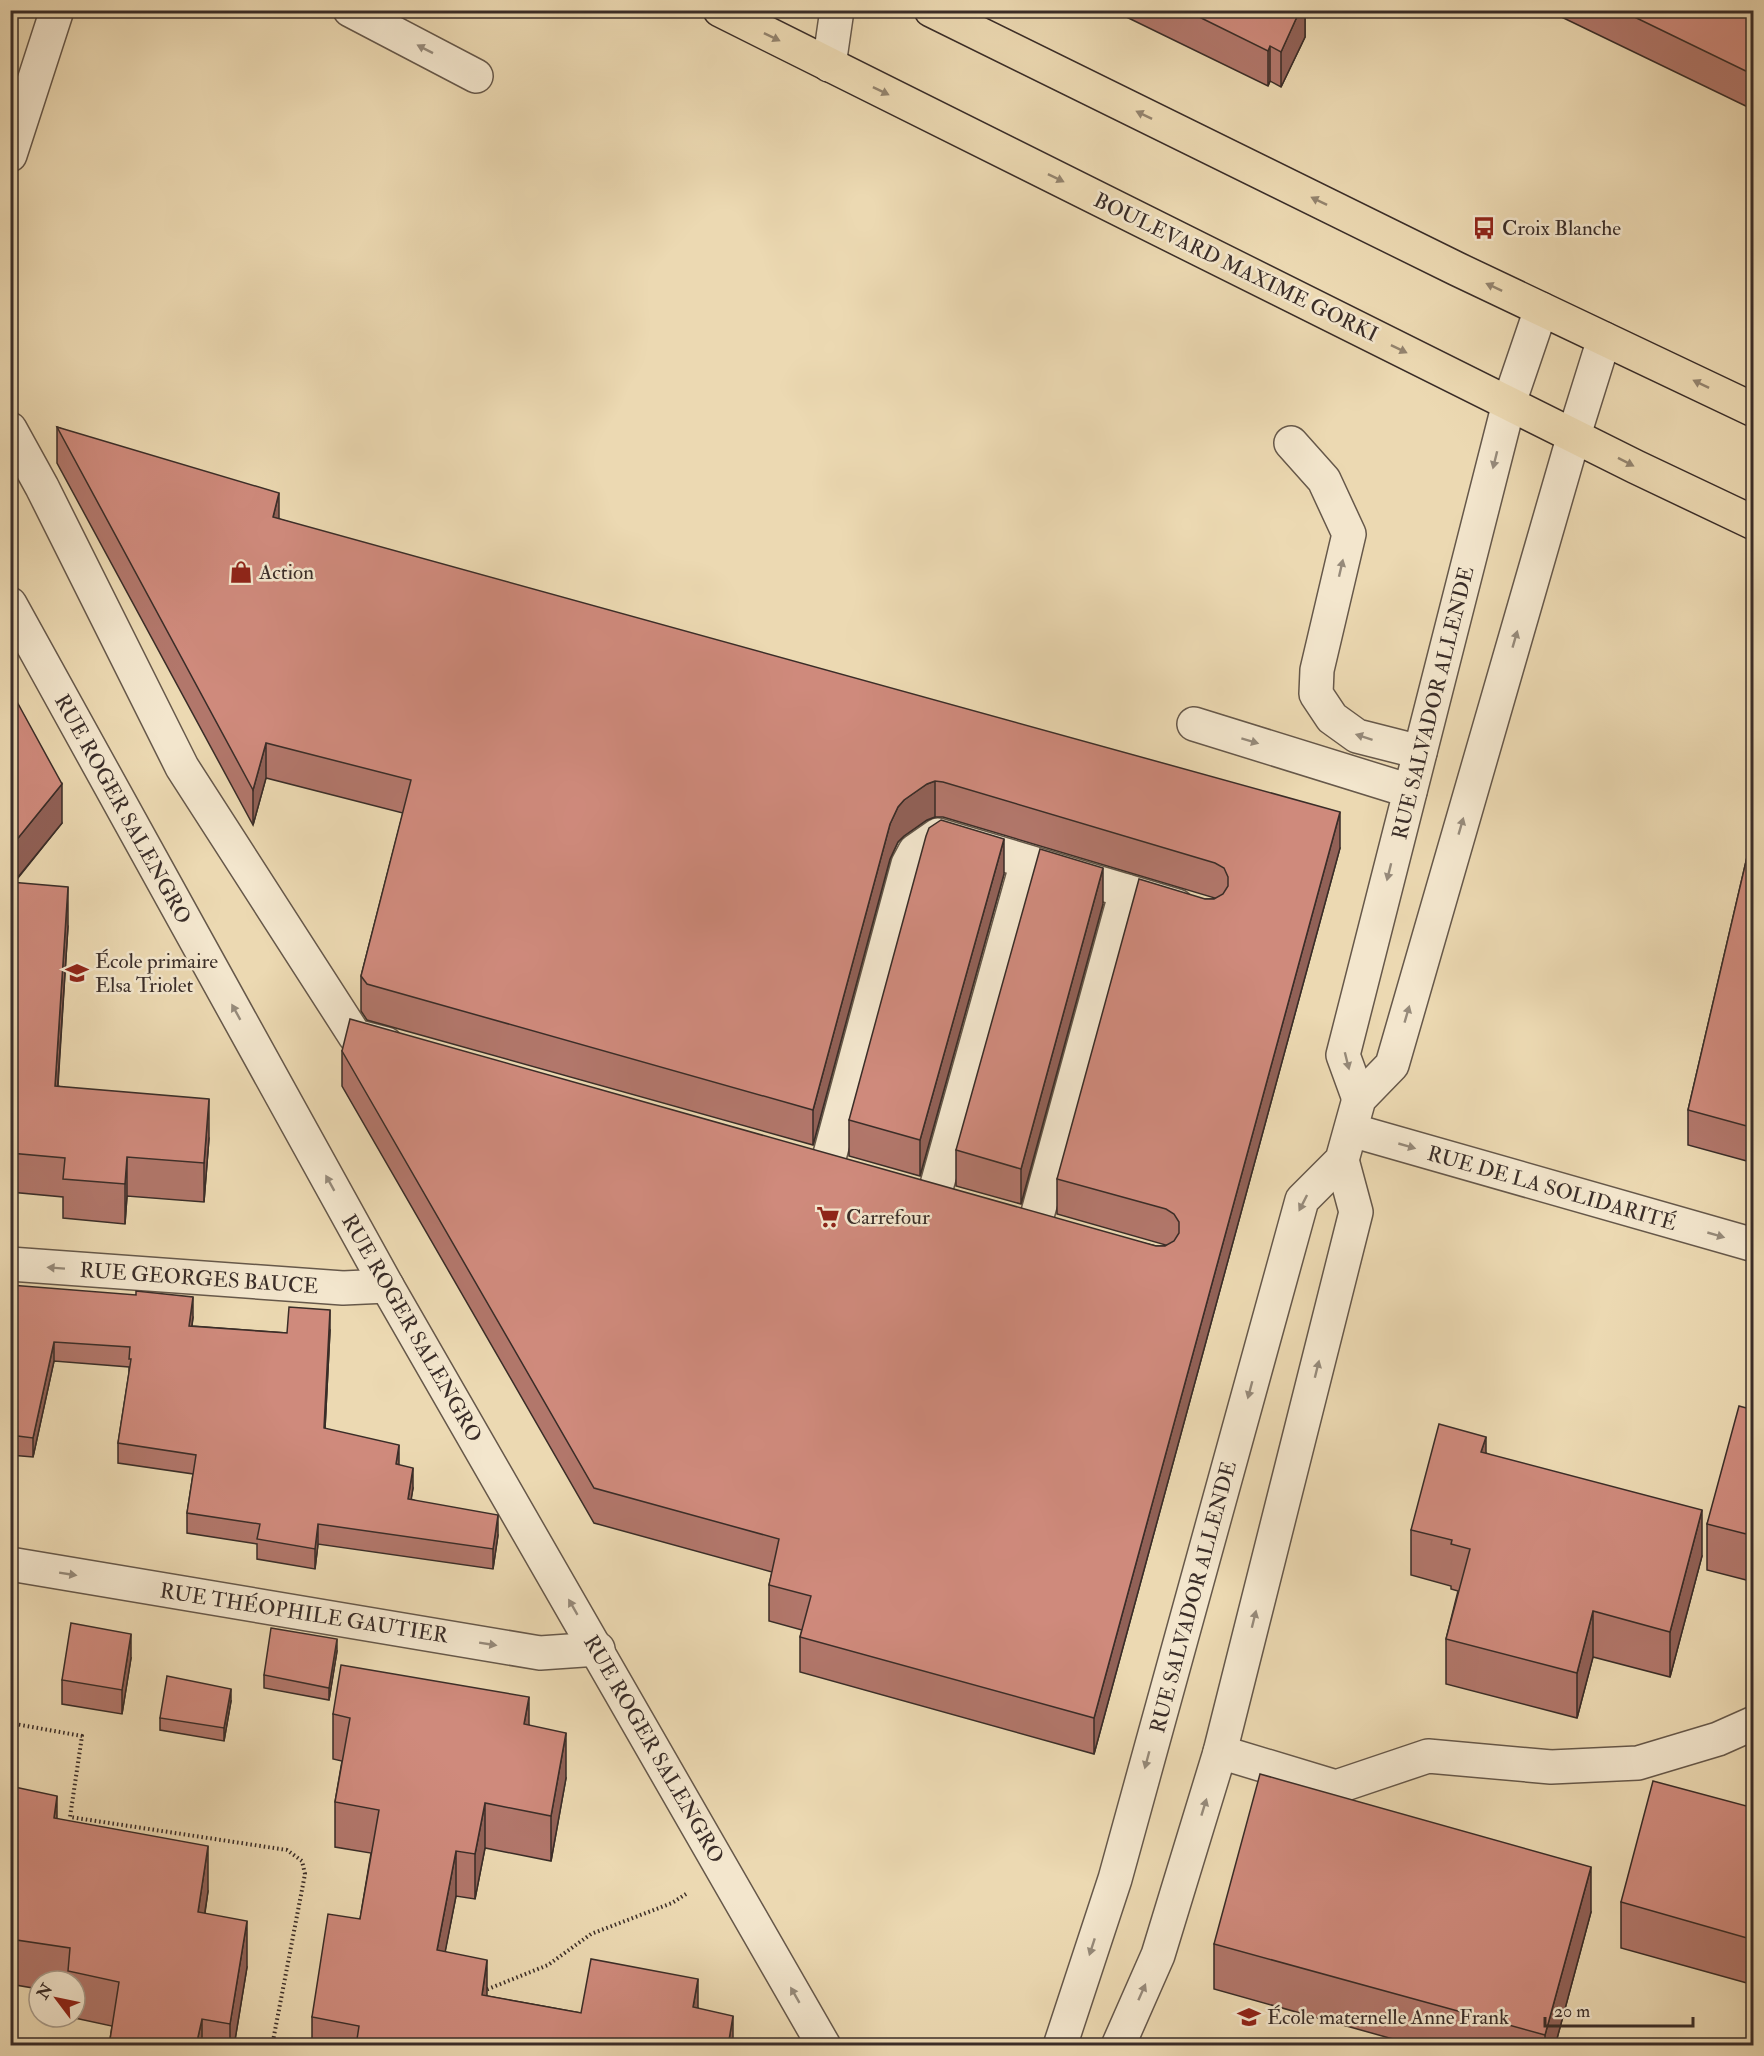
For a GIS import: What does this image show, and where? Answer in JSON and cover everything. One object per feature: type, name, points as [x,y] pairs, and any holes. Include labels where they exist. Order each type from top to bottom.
[{"type":"main road","name":"BOULEVARD MAXIME GORKI","points":[[720,10],[1754,523]]},
{"type":"main road","points":[[931,10],[1541,309],[1754,410]]},
{"type":"street","points":[[10,155],[57,10]]},
{"type":"street","points":[[350,10],[477,76]]},
{"type":"street","points":[[829,65],[837,10]]},
{"type":"street","points":[[10,110],[37,74]]},
{"type":"street","name":"RUE SALVADOR ALLENDE","points":[[1359,1099],[1343,1055],[1509,403],[1541,309]]},
{"type":"street","points":[[1118,2046],[1158,1955],[1220,1752],[1356,1212],[1346,1145],[1359,1099],[1392,1065],[1574,435],[1604,339]]},
{"type":"street","points":[[10,429],[42,487],[182,767],[355,1035],[412,1052]]},
{"type":"street","points":[[1292,443],[1324,480],[1349,534],[1317,670],[1316,694],[1332,718],[1357,736],[1420,752]]},
{"type":"street","name":"RUE ROGER SALENGRO","points":[[10,604],[387,1286],[824,2046]]},
{"type":"street","points":[[1194,724],[1410,791]]},
{"type":"street","points":[[858,1178],[815,1166],[908,864],[915,850],[938,835],[1210,916]]},
{"type":"street","points":[[901,1190],[944,1202],[1027,862]]},
{"type":"street","points":[[1034,1227],[1126,891]]},
{"type":"street","name":"RUE SALVADOR ALLENDE","points":[[1060,2046],[1114,1879],[1302,1200],[1346,1145]]},
{"type":"street","name":"RUE DE LA SOLIDARITÉ","points":[[1346,1145],[1754,1245]]},
{"type":"street","points":[[1000,1218],[1066,1236]]},
{"type":"street","name":"RUE GEORGES BAUCE","points":[[10,1264],[343,1288],[387,1286]]},
{"type":"street","name":"RUE THÉOPHILE GAUTIER","points":[[10,1564],[540,1653],[597,1649]]},
{"type":"street","points":[[1220,1752],[1336,1787],[1428,1756],[1551,1767],[1638,1763],[1718,1739],[1754,1723]]},
{"type":"path","points":[[10,1723],[82,1736],[70,1816],[287,1850],[303,1861],[305,1874],[272,2046]]},
{"type":"path","points":[[477,1994],[548,1965],[591,1934],[672,1903],[724,1871]]},
{"type":"building","points":[[1185,10],[1300,10],[1281,52],[1270,46],[1268,51]]},
{"type":"building","points":[[1620,10],[1754,10],[1754,75]]},
{"type":"building","name":"Carrefour","points":[[57,427],[279,493],[273,517],[1340,812],[1094,1718],[800,1637],[811,1596],[769,1585],[779,1539],[594,1488],[342,1051],[350,1019],[1156,1246],[1165,1246],[1174,1241],[1179,1233],[1179,1222],[1174,1214],[1166,1209],[1057,1179],[1139,879],[1205,899],[1214,899],[1223,894],[1228,886],[1228,877],[1224,868],[1215,863],[943,782],[935,781],[927,784],[904,800],[890,824],[813,1110],[367,984],[361,976],[411,780],[266,743],[253,790]]},
{"type":"building","points":[[10,689],[62,784],[10,848]]},
{"type":"building","points":[[941,820],[1004,839],[920,1140],[849,1120],[926,836],[929,828]]},
{"type":"building","points":[[1754,827],[1754,1128],[1688,1110]]},
{"type":"building","points":[[1040,849],[1103,868],[1021,1169],[956,1150]]},
{"type":"building","points":[[10,882],[68,887],[55,1086],[209,1099],[204,1163],[127,1157],[125,1184],[63,1179],[65,1158],[10,1153]]},
{"type":"building","points":[[10,1285],[136,1295],[136,1291],[193,1297],[189,1326],[287,1333],[289,1307],[330,1310],[324,1428],[399,1445],[396,1464],[413,1468],[408,1499],[498,1515],[493,1549],[318,1524],[315,1549],[257,1539],[260,1524],[187,1513],[196,1455],[118,1443],[131,1359],[129,1359],[130,1347],[54,1342],[33,1438],[10,1435]]},
{"type":"building","points":[[1739,1406],[1754,1410],[1754,1536],[1707,1524]]},
{"type":"building","points":[[1439,1424],[1486,1437],[1481,1452],[1702,1510],[1670,1632],[1593,1611],[1577,1673],[1446,1639],[1470,1549],[1451,1544],[1452,1540],[1411,1530]]},
{"type":"building","points":[[71,1623],[131,1634],[122,1690],[62,1680]]},
{"type":"building","points":[[271,1628],[337,1639],[329,1688],[264,1675]]},
{"type":"building","points":[[341,1665],[529,1697],[524,1724],[566,1733],[551,1816],[485,1803],[475,1854],[456,1851],[437,1950],[487,1960],[482,1995],[581,2013],[591,1959],[698,1979],[693,2007],[733,2016],[728,2046],[356,2046],[359,2026],[312,2017],[328,1914],[360,1919],[379,1810],[335,1802],[350,1718],[333,1714]]},
{"type":"building","points":[[167,1676],[231,1689],[224,1728],[160,1718]]},
{"type":"building","points":[[10,1719],[16,1720],[10,1753]]},
{"type":"building","points":[[1260,1774],[1591,1867],[1545,2035],[1214,1944]]},
{"type":"building","points":[[1653,1781],[1754,1808],[1754,1940],[1621,1902]]},
{"type":"building","points":[[10,1786],[57,1796],[54,1818],[208,1846],[198,1912],[247,1921],[230,2024],[202,2019],[196,2046],[109,2046],[119,1982],[87,1975],[87,1969],[68,1969],[70,1948],[10,1939]]},
{"type":"place","name":"Croix Blanche","points":[[1484,228]]},
{"type":"place","name":"Action","points":[[241,572]]},
{"type":"place","name":"École primaire Elsa Triolet","points":[[77,973]]},
{"type":"place","name":"Carrefour","points":[[828,1217]]},
{"type":"place","name":"École maternelle Anne Frank","points":[[1249,2017]]}]
